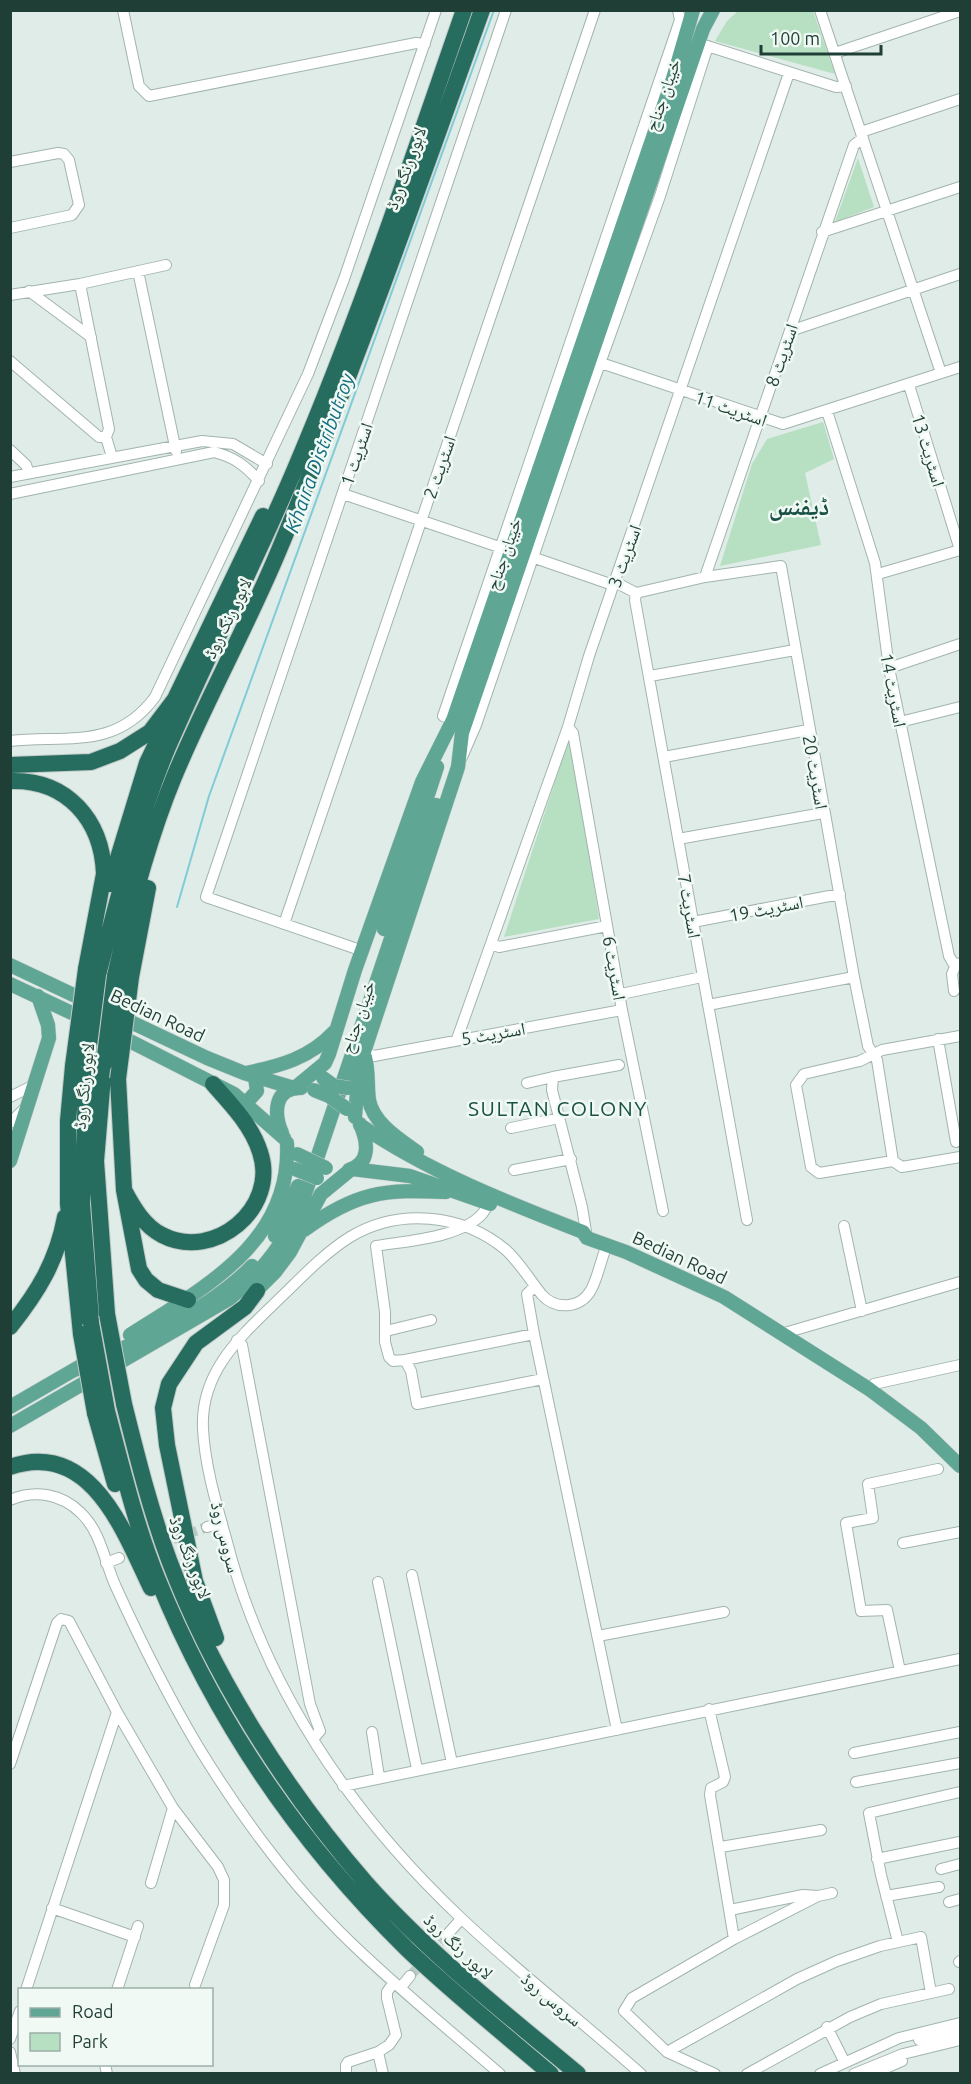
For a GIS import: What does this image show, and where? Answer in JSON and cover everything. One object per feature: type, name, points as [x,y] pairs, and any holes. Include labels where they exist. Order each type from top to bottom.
[{"type":"highway","name":"لاہور رنگ روڈ","points":[[464,10],[354,320],[297,465],[168,748],[137,831],[108,975],[96,1161],[107,1314],[124,1404],[148,1496],[169,1561],[217,1663],[253,1728],[315,1819],[367,1884],[462,1977],[578,2073]]},
{"type":"highway","name":"لاہور رنگ روڈ","points":[[482,10],[365,337],[316,461],[264,587],[185,752],[160,816],[80,1064],[86,1328],[101,1412],[157,1578],[179,1631],[249,1756],[309,1841],[375,1916],[409,1950],[551,2073]]},
{"type":"highway","points":[[96,922],[147,763],[175,699],[260,520],[297,465]]},
{"type":"highway","points":[[10,765],[75,764],[105,758],[150,732],[175,699]]},
{"type":"highway","points":[[10,781],[40,783],[59,791],[75,802],[92,822],[101,846],[104,867],[96,922],[108,975],[118,1079],[124,1190],[133,1248],[141,1274],[164,1294],[188,1300]]},
{"type":"highway","points":[[80,1064],[68,1121],[68,1204],[86,1328]]},
{"type":"highway","points":[[124,1190],[150,1227],[161,1235],[183,1242],[200,1242],[220,1236],[250,1212],[257,1201],[263,1179],[260,1151],[244,1122],[213,1084]]},
{"type":"highway","points":[[10,1327],[40,1288],[49,1271],[57,1254],[68,1204]]},
{"type":"highway","points":[[253,1728],[210,1625],[195,1581],[163,1419],[165,1395],[175,1373],[196,1343],[245,1307],[257,1291]]},
{"type":"highway","points":[[101,1412],[127,1555]]},
{"type":"highway","points":[[10,1467],[42,1463],[64,1467],[84,1478],[106,1501],[127,1555],[161,1610],[179,1631]]},
{"type":"main road","name":"خیبان جناح","points":[[354,1117],[363,1055],[458,767],[462,733],[516,553],[673,79],[693,10]]},
{"type":"main road","name":"خیبان جناح","points":[[295,1088],[324,1063],[332,1047],[334,1032],[422,782],[453,720],[516,553],[595,361],[713,10]]},
{"type":"main road","points":[[72,1371],[126,1347],[222,1292],[255,1263],[274,1238],[294,1198],[337,1074],[453,720]]},
{"type":"main road","points":[[10,1426],[229,1299],[258,1274],[285,1238],[303,1200],[462,733]]},
{"type":"main road","name":"Bedian Road","points":[[10,965],[132,1024],[249,1075],[295,1088]]},
{"type":"main road","name":"Bedian Road","points":[[10,984],[168,1058],[246,1103],[286,1141]]},
{"type":"main road","points":[[10,1161],[49,1038],[48,1026],[38,996]]},
{"type":"main road","points":[[246,1103],[256,1090],[249,1075],[291,1062],[314,1050],[334,1032]]},
{"type":"main road","points":[[324,1063],[323,1078],[334,1086],[348,1088],[352,1083],[357,1061],[363,1055]]},
{"type":"main road","points":[[363,1055],[373,1112],[383,1125],[418,1154],[424,1162]]},
{"type":"main road","points":[[74,1390],[135,1365],[226,1313],[257,1291],[282,1264],[324,1191],[360,1164],[367,1150],[366,1139],[354,1117],[314,1090],[295,1088],[281,1096],[276,1107],[278,1123],[286,1141],[297,1154],[322,1173]]},
{"type":"main road","name":"Bedian Road","points":[[354,1117],[403,1152],[490,1200],[583,1232],[587,1238],[724,1297],[869,1389],[921,1428],[960,1466]]},
{"type":"main road","points":[[10,1407],[188,1300],[240,1259],[270,1216],[282,1192],[287,1168],[286,1141]]},
{"type":"main road","points":[[390,1173],[390,1161],[403,1152]]},
{"type":"main road","points":[[270,1216],[275,1214],[279,1208],[295,1169],[322,1173],[350,1170],[390,1173],[421,1179],[460,1193],[490,1200]]},
{"type":"main road","points":[[305,1226],[308,1209],[322,1173]]},
{"type":"main road","points":[[305,1226],[359,1198],[403,1191],[460,1193]]},
{"type":"street","points":[[123,10],[138,86],[149,96],[416,43],[425,44]]},
{"type":"street","points":[[10,741],[77,739],[98,735],[124,726],[147,707],[155,697],[267,464],[320,342],[436,10]]},
{"type":"street","name":"اسٹریٹ 1","points":[[284,924],[206,897],[506,10]]},
{"type":"street","name":"اسٹریٹ 2","points":[[284,924],[595,10]]},
{"type":"street","points":[[458,767],[476,725],[516,553],[680,20],[678,10]]},
{"type":"street","points":[[820,10],[941,373],[960,367]]},
{"type":"street","points":[[835,53],[960,11]]},
{"type":"street","points":[[703,45],[836,87],[846,86]]},
{"type":"street","name":"اسٹریٹ 3","points":[[457,1039],[493,944],[568,727],[614,584],[789,73]]},
{"type":"street","points":[[862,135],[960,99]]},
{"type":"street","name":"اسٹریٹ 8","points":[[705,577],[822,232],[854,145],[862,135]]},
{"type":"street","points":[[10,162],[58,153],[64,154],[69,160],[79,206],[72,215],[10,228]]},
{"type":"street","points":[[822,232],[960,187]]},
{"type":"street","points":[[10,295],[80,284],[166,265]]},
{"type":"street","points":[[138,271],[178,460]]},
{"type":"street","points":[[790,331],[960,274]]},
{"type":"street","points":[[80,284],[109,429],[106,437],[112,457]]},
{"type":"street","points":[[29,291],[91,337]]},
{"type":"street","points":[[10,361],[99,437],[106,437]]},
{"type":"street","name":"اسٹریٹ 11","points":[[595,361],[759,418],[789,424],[941,373]]},
{"type":"street","name":"اسٹریٹ 13","points":[[909,385],[960,550]]},
{"type":"street","name":"اسٹریٹ 14","points":[[827,411],[878,574],[889,669],[949,956],[958,964]]},
{"type":"street","points":[[10,477],[175,444],[202,441],[232,444],[267,464]]},
{"type":"street","points":[[10,450],[26,465],[29,473]]},
{"type":"street","points":[[10,494],[214,452],[229,456],[248,468],[259,481]]},
{"type":"street","points":[[343,494],[636,593],[705,577]]},
{"type":"street","points":[[878,574],[960,550]]},
{"type":"street","name":"اسٹریٹ 20","points":[[705,577],[781,566],[823,813],[868,1046],[877,1059],[893,1161]]},
{"type":"street","name":"اسٹریٹ 7","points":[[636,593],[635,600],[747,1220]]},
{"type":"street","points":[[889,669],[960,644]]},
{"type":"street","points":[[650,676],[795,650]]},
{"type":"street","points":[[900,722],[960,708]]},
{"type":"street","name":"اسٹریٹ 6","points":[[568,727],[573,733],[621,994],[622,1010],[663,1211]]},
{"type":"street","points":[[664,757],[808,730]]},
{"type":"street","points":[[678,839],[823,813]]},
{"type":"street","name":"اسٹریٹ 19","points":[[693,922],[840,894]]},
{"type":"street","points":[[284,924],[363,951]]},
{"type":"street","points":[[493,944],[499,947],[607,926]]},
{"type":"street","points":[[954,991],[952,974],[958,964]]},
{"type":"street","points":[[621,994],[702,977]]},
{"type":"street","points":[[708,1005],[854,977]]},
{"type":"street","name":"اسٹریٹ 5","points":[[363,1055],[374,1056],[622,1010]]},
{"type":"street","points":[[960,1036],[872,1054],[861,1061],[804,1074],[797,1079],[796,1084],[811,1167],[819,1173],[893,1161],[902,1167],[960,1157]]},
{"type":"street","points":[[939,1040],[956,1142]]},
{"type":"street","points":[[527,1083],[619,1065]]},
{"type":"street","points":[[553,1077],[552,1090],[571,1159],[587,1238]]},
{"type":"street","points":[[10,1097],[34,1085]]},
{"type":"street","points":[[10,1123],[28,1105]]},
{"type":"street","points":[[511,1128],[559,1118]]},
{"type":"street","points":[[514,1170],[571,1159]]},
{"type":"street","points":[[490,1200],[482,1214],[461,1227],[441,1235],[376,1246],[386,1330],[385,1342],[389,1357],[393,1361],[405,1360],[534,1334]]},
{"type":"street","name":"سروس روڈ","points":[[607,1245],[592,1289],[582,1300],[569,1305],[555,1304],[547,1300],[503,1248],[461,1227],[436,1219],[409,1218],[383,1223],[359,1232],[325,1256],[237,1340],[223,1358],[213,1378],[204,1413],[203,1432],[236,1579],[260,1644],[313,1739],[343,1786],[411,1866],[461,1919],[641,2073]]},
{"type":"street","points":[[844,1226],[862,1311]]},
{"type":"street","points":[[781,1334],[960,1282]]},
{"type":"street","points":[[535,1287],[527,1294],[534,1334],[616,1730]]},
{"type":"street","points":[[386,1330],[431,1320]]},
{"type":"street","points":[[237,1340],[242,1345],[310,1704],[320,1731],[313,1739]]},
{"type":"street","points":[[405,1360],[411,1371],[417,1404],[543,1379]]},
{"type":"street","points":[[869,1389],[874,1383],[960,1365]]},
{"type":"street","points":[[900,1671],[887,1610],[861,1611],[846,1523],[873,1518],[868,1484],[938,1469]]},
{"type":"street","points":[[10,1500],[23,1494],[39,1494],[68,1503],[83,1515],[100,1543],[106,1563],[141,1640],[172,1700],[200,1749],[237,1804],[324,1914],[397,1984],[500,2073]]},
{"type":"street","points":[[207,1527],[222,1523]]},
{"type":"street","points":[[903,1543],[960,1532]]},
{"type":"street","points":[[106,1563],[127,1555]]},
{"type":"street","points":[[412,1575],[452,1763]]},
{"type":"street","points":[[378,1582],[417,1769]]},
{"type":"street","points":[[598,1636],[724,1612]]},
{"type":"street","points":[[10,1764],[54,1631],[61,1619],[73,1625],[117,1712],[172,1808],[218,1867],[226,1891],[224,1905],[195,1985]]},
{"type":"street","points":[[343,1786],[960,1659]]},
{"type":"street","points":[[709,1709],[725,1777],[723,1782],[711,1788],[710,1795],[734,1939]]},
{"type":"street","points":[[26,1988],[117,1712]]},
{"type":"street","points":[[372,1732],[379,1777]]},
{"type":"street","points":[[854,1753],[960,1732]]},
{"type":"street","points":[[856,1782],[960,1763]]},
{"type":"street","points":[[898,1942],[877,1859],[869,1813],[960,1792]]},
{"type":"street","points":[[151,1883],[172,1808]]},
{"type":"street","points":[[720,1847],[821,1830]]},
{"type":"street","points":[[877,1859],[960,1842]]},
{"type":"street","points":[[940,1869],[960,1864]]},
{"type":"street","points":[[886,1896],[939,1887]]},
{"type":"street","points":[[715,2073],[667,2052],[624,2011],[632,1998],[734,1939],[818,1896],[832,1893]]},
{"type":"street","points":[[730,1910],[803,1895],[818,1896]]},
{"type":"street","points":[[949,1902],[960,1899]]},
{"type":"street","points":[[52,1908],[135,1937]]},
{"type":"street","points":[[446,1936],[461,1919]]},
{"type":"street","points":[[117,1988],[138,1926]]},
{"type":"street","points":[[667,2052],[797,1979],[837,1961],[898,1942],[921,1937],[931,1993]]},
{"type":"street","points":[[346,2073],[345,2065],[348,2062],[378,2052],[389,2045],[396,2035],[387,1992],[410,1976]]},
{"type":"street","points":[[747,2073],[827,2027],[881,2004],[949,1989]]},
{"type":"street","points":[[10,2039],[18,2017]]},
{"type":"street","points":[[835,2073],[900,2045],[960,2023]]},
{"type":"street","points":[[827,2027],[844,2061]]},
{"type":"street","points":[[820,2073],[844,2061],[960,2031]]},
{"type":"street","points":[[856,2073],[900,2045],[960,2040]]},
{"type":"street","points":[[872,2073],[900,2062],[960,2047]]},
{"type":"street","points":[[10,2052],[15,2073]]},
{"type":"street","points":[[378,2052],[383,2073]]},
{"type":"green space","points":[[739,10],[813,11],[835,74],[715,41],[727,21]]},
{"type":"green space","points":[[858,158],[874,207],[835,222]]},
{"type":"green space","points":[[823,422],[834,459],[805,473],[821,545],[720,566],[752,464],[767,439]]},
{"type":"green space","points":[[571,733],[599,919],[504,937]]},
{"type":"waterway","name":"Khaira Distributroy","points":[[177,907],[209,796],[494,10]]},
{"type":"tunnel","points":[[159,1544],[207,1527]]},
{"type":"tunnel","points":[[410,1976],[446,1936]]},
{"type":"district","name":"ڈیفنس","points":[[799,506]]},
{"type":"district","name":"SULTAN COLONY","points":[[558,1108]]}]
